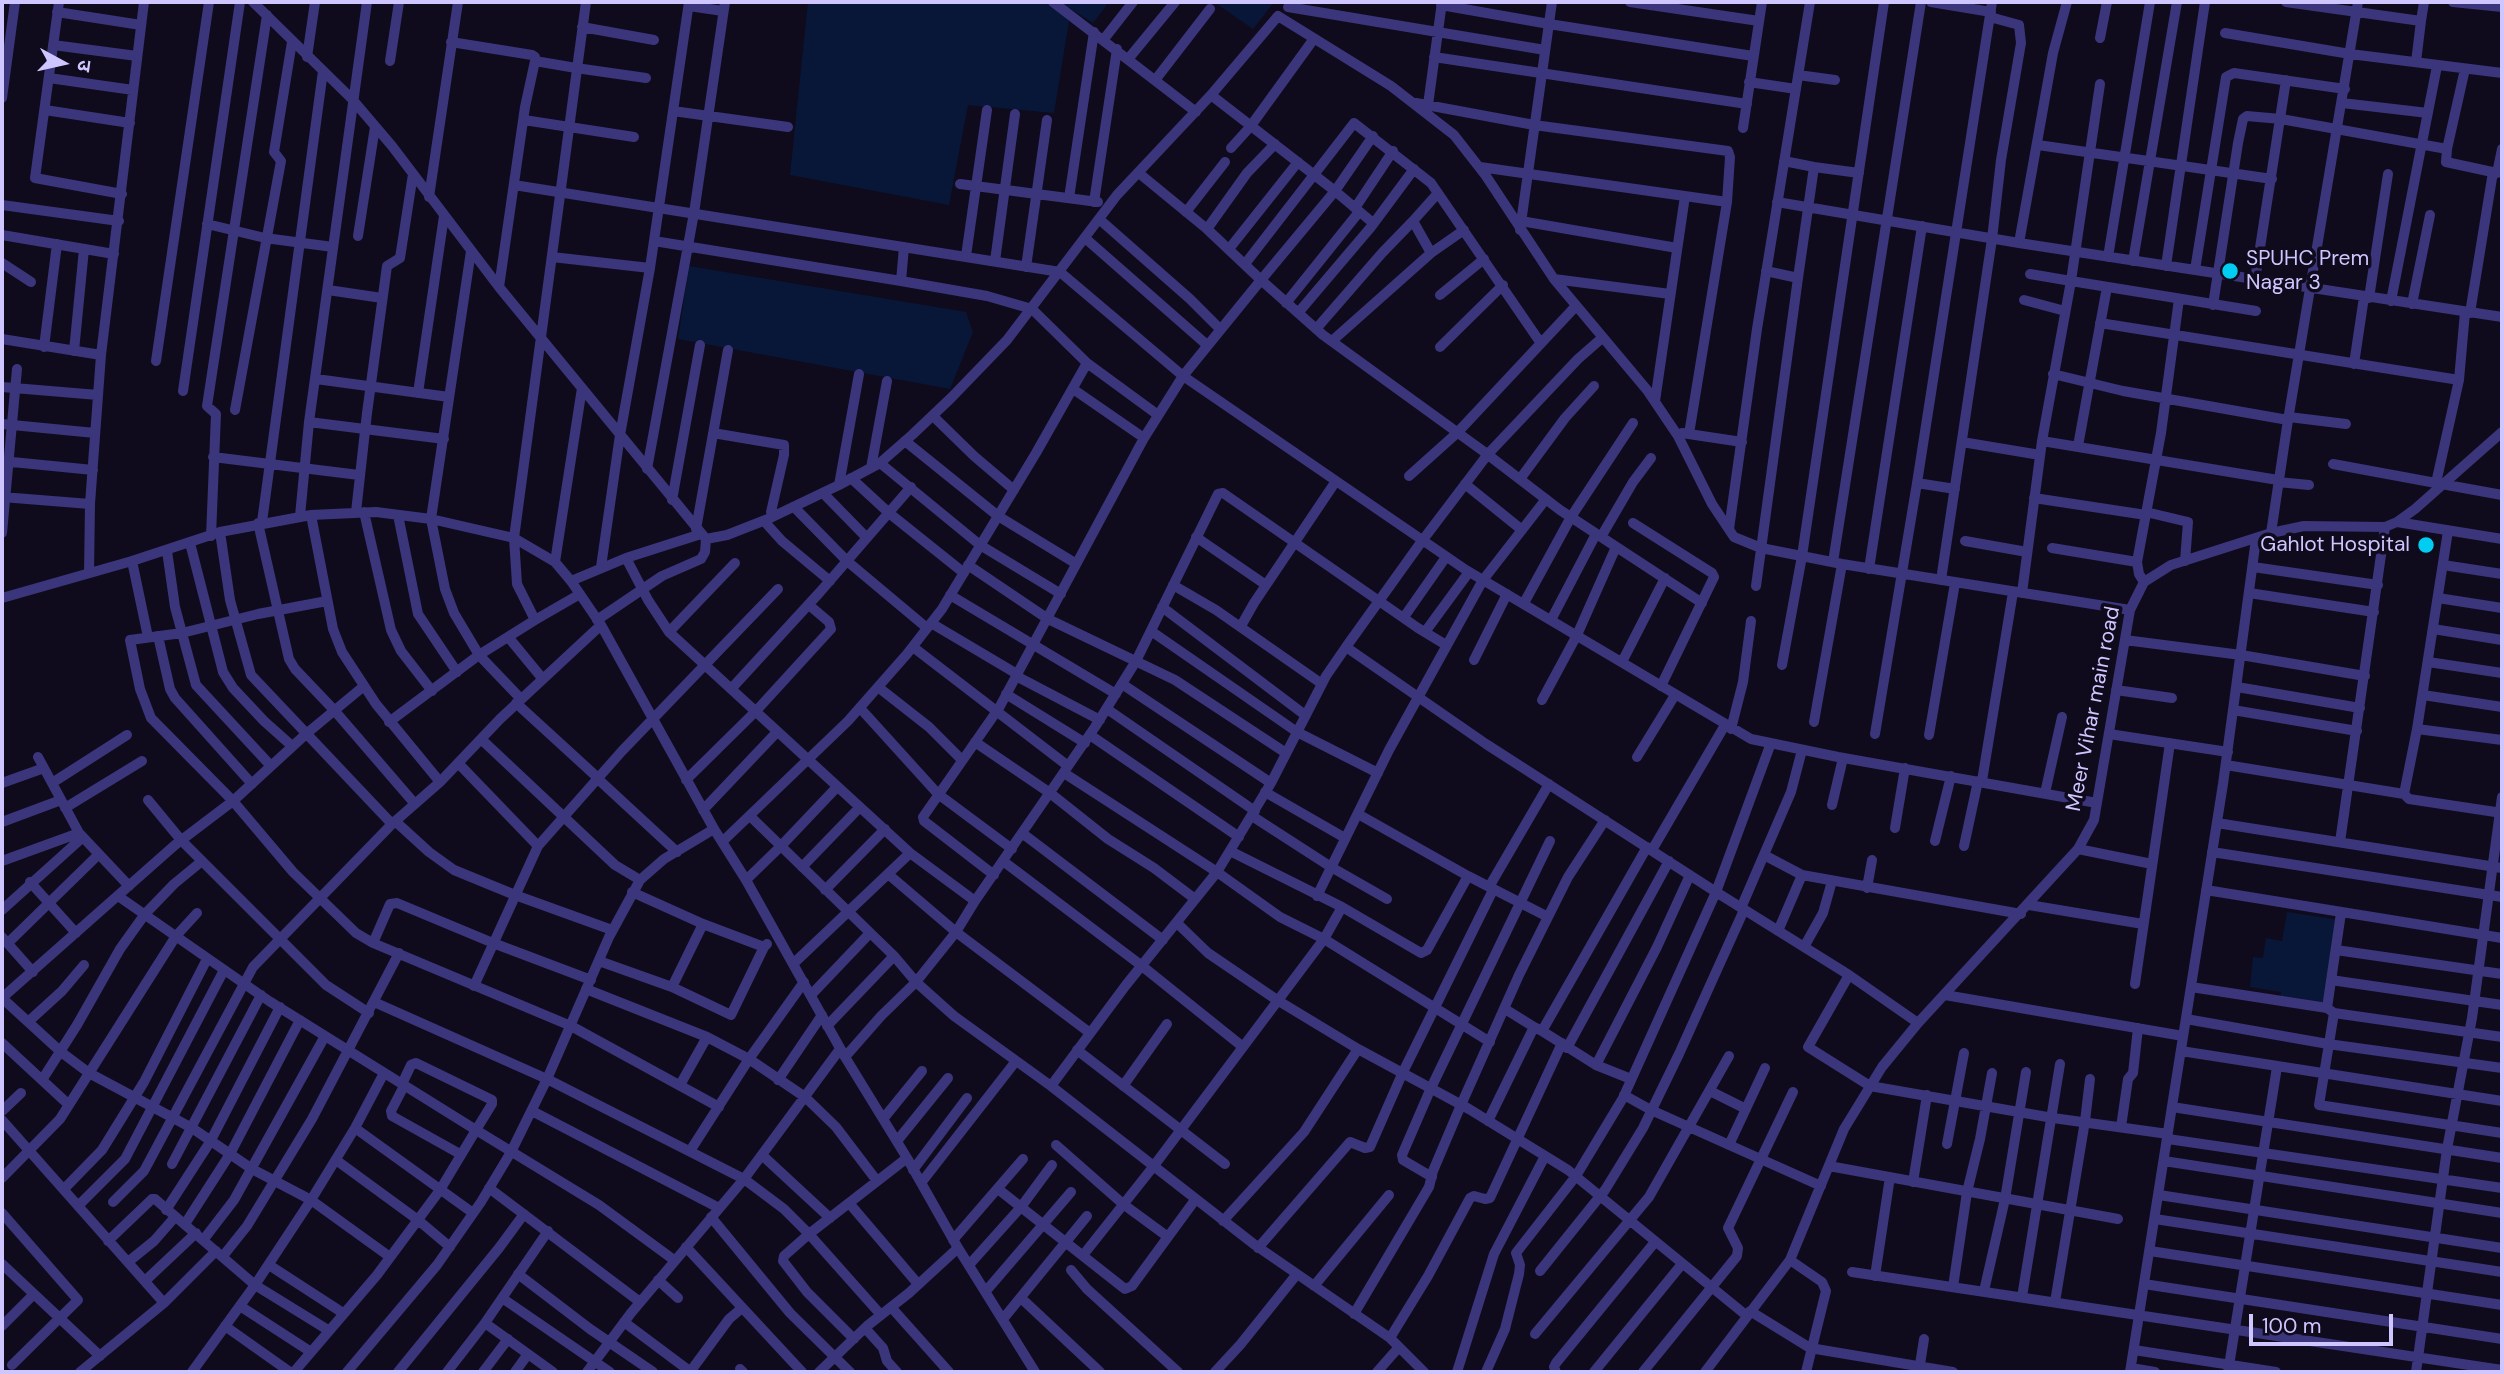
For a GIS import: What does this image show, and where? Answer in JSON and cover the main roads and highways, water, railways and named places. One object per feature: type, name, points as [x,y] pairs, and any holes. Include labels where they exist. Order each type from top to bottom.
[{"type":"water","points":[[808,2],[1047,2],[1069,21],[1054,113],[968,105],[949,205],[790,175]]},
{"type":"water","points":[[1060,2],[1109,2],[1093,23]]},
{"type":"water","points":[[1214,2],[1274,2],[1253,29]]},
{"type":"water","points":[[689,266],[966,312],[973,332],[950,389],[678,339]]},
{"type":"water","points":[[2287,912],[2340,920],[2327,1006],[2280,999],[2281,992],[2250,987],[2253,957],[2263,958],[2266,938],[2282,941]]},
{"type":"place","name":"SPUHC Prem Nagar 3","points":[[2230,271]]},
{"type":"place","name":"Gahlot Hospital","points":[[2426,545]]}]
